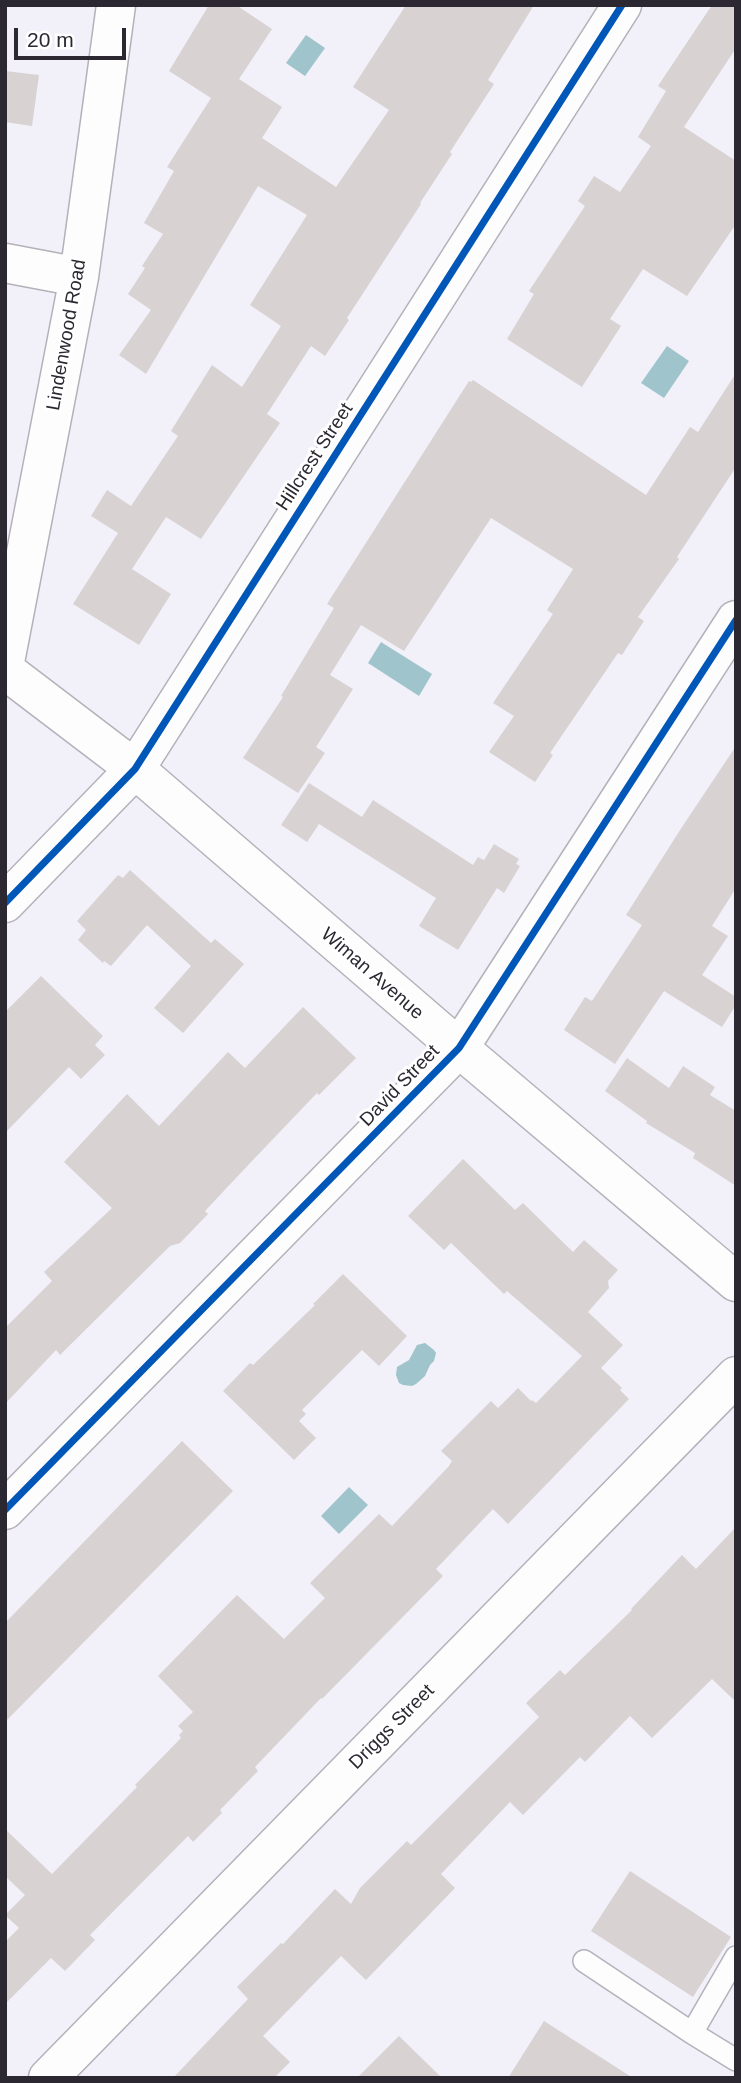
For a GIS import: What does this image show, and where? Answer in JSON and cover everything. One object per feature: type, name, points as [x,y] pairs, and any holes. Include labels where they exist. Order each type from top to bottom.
[{"type":"street","name":"Lindenwood Road","points":[[5,662],[79,277],[116,5]]},
{"type":"street","name":"Hillcrest Street","points":[[5,903],[135,769],[622,5]]},
{"type":"street","points":[[5,263],[79,277]]},
{"type":"street","name":"David Street","points":[[5,1510],[459,1048],[736,620]]},
{"type":"street","name":"Wiman Avenue","points":[[5,670],[135,769],[736,1282]]},
{"type":"street","name":"Driggs Street","points":[[48,2078],[736,1376]]},
{"type":"lane","points":[[692,2033],[736,1957]]},
{"type":"lane","points":[[584,1961],[736,2060]]},
{"type":"water","points":[[306,35],[325,48],[305,76],[286,63]]},
{"type":"water","points":[[667,346],[689,361],[664,398],[641,383]]},
{"type":"water","points":[[381,642],[432,674],[419,696],[368,663]]},
{"type":"water","points":[[425,1343],[436,1353],[425,1376],[412,1386],[399,1383],[397,1367],[409,1360],[417,1345]]},
{"type":"water","points":[[349,1487],[368,1505],[339,1534],[321,1516]]},
{"type":"building","points":[[209,5],[236,5],[272,29],[239,79],[282,107],[262,138],[336,187],[389,110],[353,87],[406,5],[534,5],[488,80],[494,84],[347,318],[349,320],[325,356],[311,346],[267,414],[280,423],[201,539],[166,517],[132,569],[171,594],[139,645],[73,604],[118,533],[91,516],[107,490],[131,506],[178,436],[171,431],[212,365],[242,387],[281,326],[250,305],[307,215],[258,186],[146,374],[119,355],[151,310],[128,294],[163,234],[144,223],[174,171],[167,167],[211,98],[169,71]]},
{"type":"building","points":[[712,5],[736,5],[736,48],[684,127],[736,161],[736,224],[687,296],[643,269],[610,319],[621,326],[582,387],[507,339],[534,294],[529,291],[585,206],[578,201],[594,176],[620,192],[651,146],[638,137],[666,91],[658,86]]},
{"type":"building","points":[[5,71],[39,75],[32,126],[5,122]]},
{"type":"building","points":[[736,373],[736,467],[677,557],[679,559],[638,617],[644,621],[622,655],[618,653],[550,753],[553,755],[535,782],[489,752],[514,716],[493,703],[553,614],[547,610],[573,569],[491,518],[404,651],[361,625],[330,675],[353,689],[316,747],[325,753],[298,793],[243,758],[283,697],[281,696],[334,608],[327,604],[469,381],[473,380],[646,495],[690,427],[698,432]]},
{"type":"building","points":[[736,746],[736,888],[712,926],[728,936],[702,975],[736,997],[736,1005],[722,1027],[664,991],[615,1064],[564,1030],[585,997],[592,1001],[642,925],[626,915]]},
{"type":"building","points":[[309,783],[362,817],[373,800],[473,865],[478,857],[484,860],[494,844],[519,859],[516,864],[520,866],[504,893],[497,888],[458,950],[419,926],[436,898],[319,824],[307,842],[281,825]]},
{"type":"building","points":[[130,870],[211,943],[215,939],[244,964],[183,1033],[154,1008],[191,966],[147,925],[111,966],[104,961],[103,963],[78,940],[86,930],[77,921],[118,875],[123,878]]},
{"type":"building","points":[[41,976],[103,1036],[95,1045],[105,1055],[81,1079],[69,1067],[5,1133],[5,1012]]},
{"type":"building","points":[[303,1007],[356,1058],[319,1095],[317,1093],[252,1161],[205,1211],[208,1214],[180,1243],[170,1246],[60,1355],[56,1350],[5,1404],[5,1328],[52,1281],[44,1272],[112,1208],[64,1162],[127,1094],[159,1126],[228,1052],[245,1068]]},
{"type":"building","points":[[627,1058],[669,1088],[683,1066],[715,1087],[710,1095],[736,1111],[736,1186],[693,1158],[695,1153],[646,1123],[647,1121],[605,1091]]},
{"type":"building","points":[[463,1159],[515,1210],[523,1203],[573,1252],[584,1240],[618,1270],[608,1281],[609,1288],[588,1312],[623,1345],[601,1368],[622,1388],[620,1390],[629,1399],[508,1524],[493,1509],[436,1569],[443,1576],[255,1767],[258,1771],[220,1810],[222,1813],[193,1842],[188,1836],[90,1935],[95,1940],[65,1971],[51,1958],[5,2004],[5,1942],[19,1928],[5,1915],[25,1895],[5,1876],[5,1829],[52,1874],[181,1738],[179,1735],[183,1731],[178,1726],[193,1712],[158,1676],[237,1595],[284,1639],[325,1598],[310,1583],[379,1514],[392,1526],[449,1466],[452,1461],[441,1451],[491,1401],[498,1408],[518,1388],[536,1403],[582,1356],[507,1291],[504,1294],[451,1243],[444,1250],[408,1216]]},
{"type":"building","points":[[343,1274],[407,1336],[379,1366],[362,1350],[302,1410],[306,1414],[299,1421],[316,1438],[294,1460],[223,1391],[315,1305],[313,1304]]},
{"type":"building","points":[[182,1441],[233,1491],[5,1722],[5,1623]]},
{"type":"building","points":[[736,1527],[736,1702],[712,1679],[652,1738],[630,1716],[585,1762],[580,1757],[523,1815],[510,1802],[441,1874],[455,1888],[366,1980],[341,1956],[263,2036],[290,2062],[274,2078],[173,2078],[248,1999],[237,1987],[283,1944],[335,1889],[351,1904],[360,1888],[407,1841],[411,1845],[539,1717],[526,1703],[560,1670],[565,1675],[632,1610],[682,1555],[696,1569]]},
{"type":"building","points":[[630,1871],[731,1937],[693,1997],[591,1931]]},
{"type":"building","points":[[544,2021],[633,2078],[508,2078]]},
{"type":"building","points":[[399,2036],[442,2078],[357,2078]]},
{"type":"cycle path","points":[[5,903],[135,769],[622,5]]},
{"type":"cycle path","points":[[5,1510],[459,1048],[736,620]]}]
